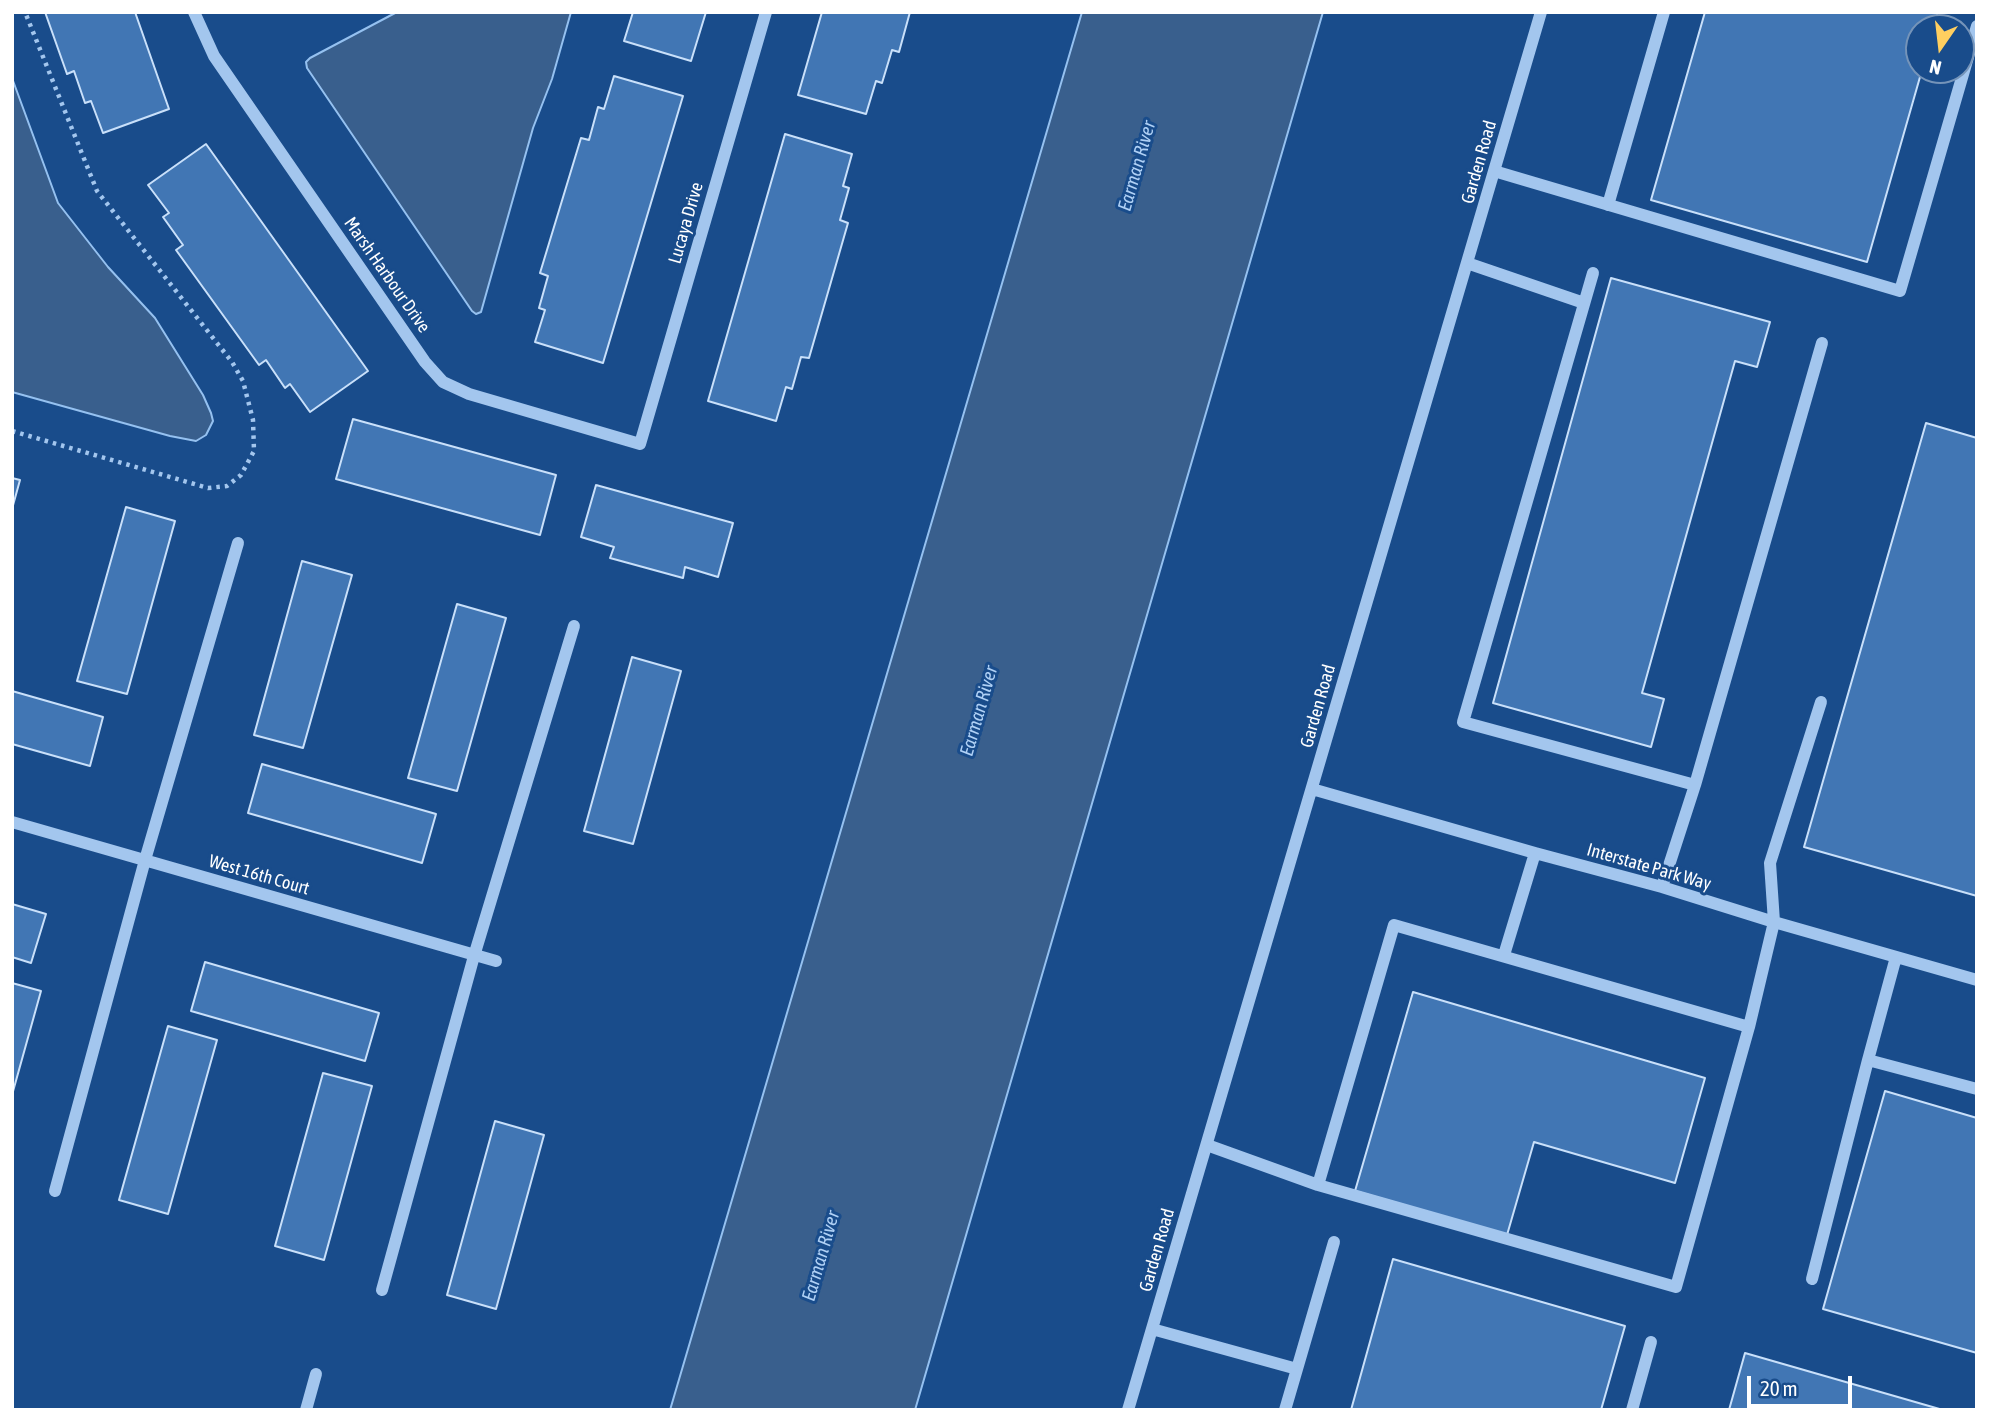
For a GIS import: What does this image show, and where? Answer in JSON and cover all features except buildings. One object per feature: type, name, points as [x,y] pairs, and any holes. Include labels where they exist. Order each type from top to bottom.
[{"type":"street","name":"Marsh Harbour Drive","points":[[194,12],[214,56],[425,362],[443,382],[469,394],[640,444]]},
{"type":"street","name":"Lucaya Drive","points":[[640,444],[766,12]]},
{"type":"street","name":"Garden Road","points":[[1128,1410],[1541,12]]},
{"type":"street","points":[[1608,205],[1664,12]]},
{"type":"street","points":[[1494,171],[1900,291],[1977,26]]},
{"type":"street","points":[[1467,262],[1584,303]]},
{"type":"street","points":[[1593,273],[1463,722],[1695,785]]},
{"type":"street","points":[[1662,887],[1695,785],[1822,343]]},
{"type":"street","points":[[55,1191],[145,860],[238,543]]},
{"type":"street","points":[[382,1290],[474,956],[574,626]]},
{"type":"street","points":[[1207,1145],[1318,1185],[1676,1287],[1749,1027],[1774,922],[1770,863],[1821,702]]},
{"type":"street","name":"Interstate Park Way","points":[[1312,789],[1662,887],[1977,980]]},
{"type":"street","name":"West 16th Court","points":[[12,822],[496,961]]},
{"type":"street","points":[[1504,955],[1535,853]]},
{"type":"street","points":[[1318,1185],[1394,925],[1749,1027]]},
{"type":"street","points":[[1812,1279],[1896,957]]},
{"type":"street","points":[[1868,1060],[1977,1088]]},
{"type":"street","points":[[1285,1410],[1334,1242]]},
{"type":"street","points":[[1152,1329],[1297,1369]]},
{"type":"street","points":[[1632,1410],[1651,1342]]},
{"type":"street","points":[[306,1410],[316,1374]]},
{"type":"path","points":[[12,431],[208,488],[226,486],[241,475],[254,451],[253,420],[243,381],[232,362],[97,191],[25,12]]},
{"type":"water","points":[[397,12],[571,12],[552,79],[533,128],[481,312],[476,314],[307,68],[306,62],[310,58]]},
{"type":"water","name":"Earman River","points":[[1082,12],[1323,12],[915,1410],[670,1410]]},
{"type":"water","points":[[12,78],[58,203],[108,267],[155,318],[203,395],[213,421],[206,435],[196,441],[12,392]]}]
